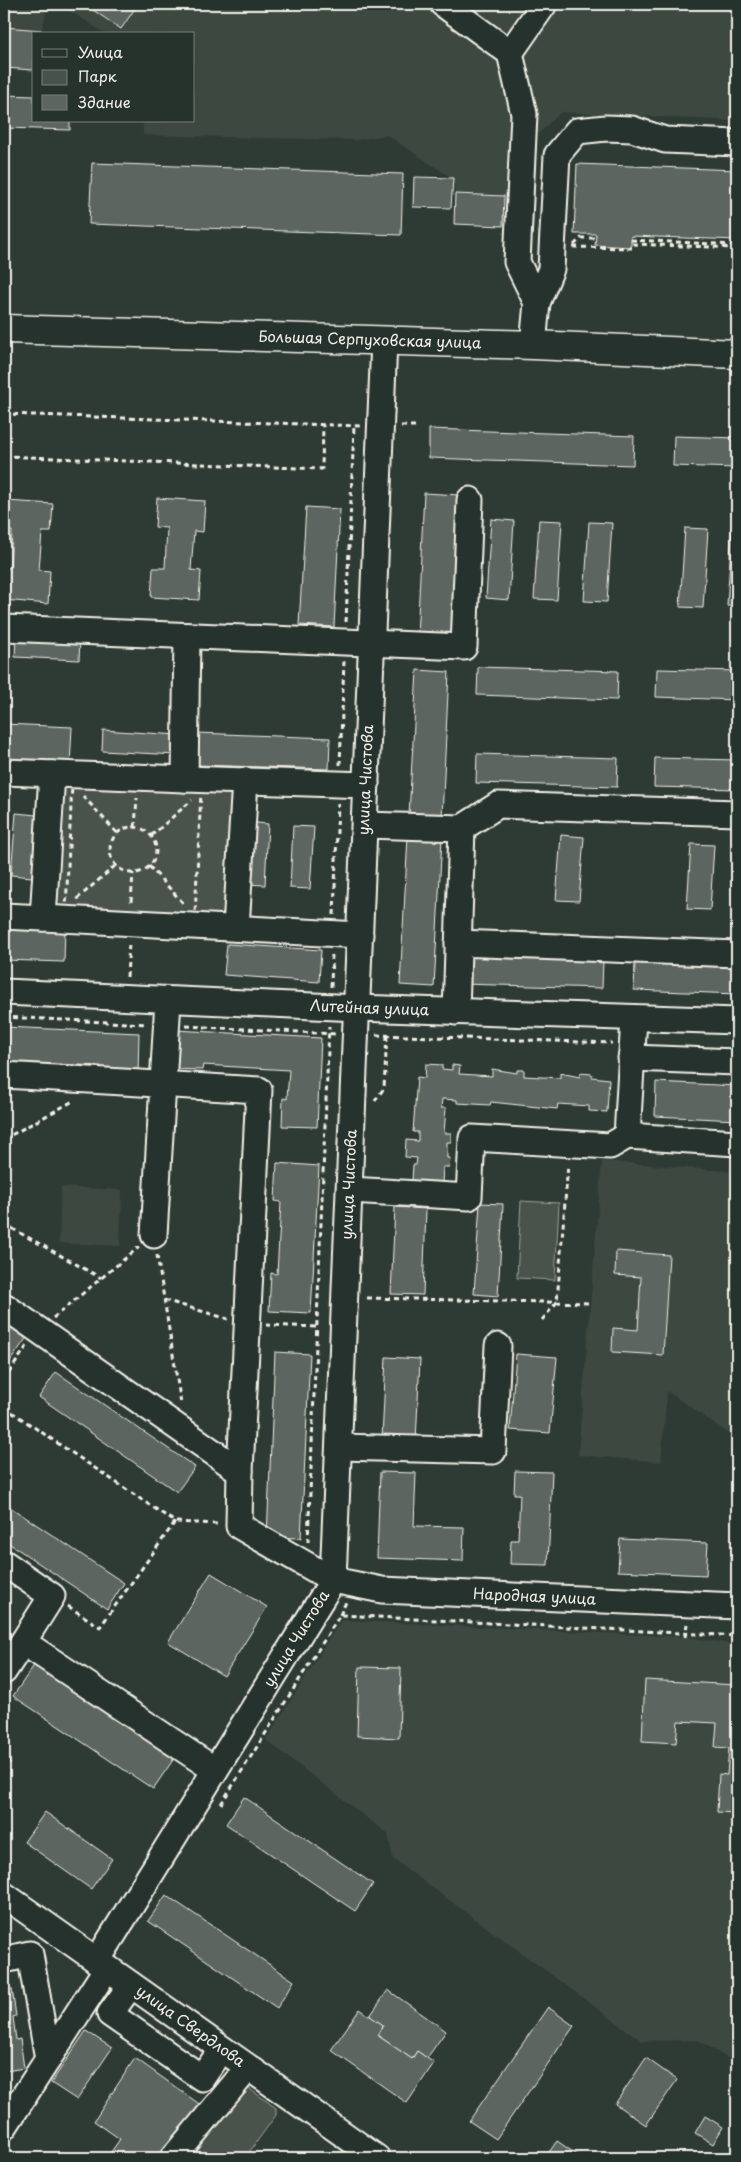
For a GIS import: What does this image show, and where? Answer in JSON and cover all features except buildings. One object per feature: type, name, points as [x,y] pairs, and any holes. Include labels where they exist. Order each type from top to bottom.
[{"type":"main road","name":"Большая Серпуховская улица","points":[[4,329],[533,345],[737,354]]},
{"type":"street","points":[[443,4],[510,53],[524,114],[517,262],[537,303]]},
{"type":"street","points":[[510,53],[544,4]]},
{"type":"street","points":[[533,345],[537,303],[552,269],[557,155],[577,131],[606,128],[632,129],[665,140],[737,143]]},
{"type":"street","name":"улица Чистова","points":[[4,2127],[16,2091],[48,2059],[215,1770],[333,1580],[384,341]]},
{"type":"street","points":[[4,628],[464,647],[470,500]]},
{"type":"street","points":[[188,636],[201,783]]},
{"type":"street","points":[[4,772],[138,783],[245,781],[366,785]]},
{"type":"street","points":[[54,915],[62,778]]},
{"type":"street","points":[[236,928],[245,781]]},
{"type":"street","points":[[365,825],[462,828],[498,805],[737,813]]},
{"type":"street","points":[[456,1012],[462,828]]},
{"type":"street","points":[[4,916],[54,915],[200,921],[236,928],[360,935]]},
{"type":"street","points":[[458,943],[737,954]]},
{"type":"street","name":"Литейная улица","points":[[4,992],[456,1012],[737,1021]]},
{"type":"street","points":[[154,1235],[168,1000]]},
{"type":"street","points":[[627,1136],[634,1018]]},
{"type":"street","points":[[631,1058],[737,1062]]},
{"type":"street","points":[[4,1075],[259,1090],[240,1471],[239,1526]]},
{"type":"street","points":[[350,1190],[469,1197],[472,1138],[610,1146],[627,1136],[737,1143]]},
{"type":"street","points":[[4,1306],[240,1471]]},
{"type":"street","points":[[339,1447],[493,1451],[498,1346]]},
{"type":"street","name":"Народная улица","points":[[239,1526],[333,1580],[382,1590],[737,1606]]},
{"type":"street","points":[[4,1564],[52,1596],[4,1671]]},
{"type":"street","points":[[23,1642],[215,1770]]},
{"type":"street","name":"улица Свердлова","points":[[4,1895],[377,2158]]},
{"type":"street","points":[[4,1960],[30,1954],[48,2059]]},
{"type":"street","points":[[131,1985],[110,2014],[202,2078],[222,2049]]},
{"type":"street","points":[[173,2158],[248,2068]]},
{"type":"path","points":[[552,269],[581,238],[596,238]]},
{"type":"path","points":[[631,240],[737,246]]},
{"type":"path","points":[[574,246],[632,248],[632,244],[737,246]]},
{"type":"path","points":[[4,414],[322,425],[418,426]]},
{"type":"path","points":[[4,456],[322,469],[322,425]]},
{"type":"path","points":[[62,778],[138,783],[201,783]]},
{"type":"path","points":[[62,778],[117,833]]},
{"type":"path","points":[[54,915],[62,778]]},
{"type":"path","points":[[136,827],[138,783]]},
{"type":"path","points":[[151,836],[201,783]]},
{"type":"path","points":[[200,921],[201,783]]},
{"type":"path","points":[[136,827],[144,829],[151,836],[156,846],[156,854],[149,866],[142,871],[127,872],[116,865],[110,855],[110,847],[117,833],[123,829],[136,827]]},
{"type":"path","points":[[54,915],[116,865]]},
{"type":"path","points":[[149,866],[200,921]]},
{"type":"path","points":[[54,915],[200,921]]},
{"type":"path","points":[[4,1139],[78,1099]]},
{"type":"path","points":[[542,1320],[557,1302],[570,1143]]},
{"type":"path","points":[[4,1224],[102,1278]]},
{"type":"path","points":[[4,1380],[38,1330],[154,1235]]},
{"type":"path","points":[[154,1235],[186,1433]]},
{"type":"path","points":[[367,1298],[591,1303]]},
{"type":"path","points":[[4,1407],[175,1522],[239,1526]]},
{"type":"path","points":[[52,1596],[100,1627],[175,1522]]},
{"type":"path","points":[[220,1806],[340,1615],[737,1636]]},
{"type":"path","points":[[4,1751],[10,1765]]},
{"type":"shaded area","points":[[4,4],[48,4],[41,32],[32,32],[32,70],[4,68]]},
{"type":"shaded area","points":[[59,4],[737,4],[737,121],[561,112],[537,135],[534,197],[455,194],[452,178],[387,135],[356,140],[143,135],[143,122],[195,122],[195,32],[103,32]]},
{"type":"shaded area","points":[[602,1161],[737,1172],[737,1439],[667,1391],[661,1462],[578,1455]]},
{"type":"shaded area","points":[[61,1187],[122,1190],[120,1246],[59,1243]]},
{"type":"shaded area","points":[[341,1620],[685,1637],[737,1645],[737,2064],[698,2040],[642,2041],[393,1859],[388,1834],[266,1740]]},
{"type":"green space","points":[[60,776],[236,785],[229,925],[53,916]]},
{"type":"green space","points":[[521,1201],[559,1203],[555,1280],[517,1278]]},
{"type":"green space","points":[[247,2087],[276,2108],[276,2115],[245,2158],[192,2158]]}]
